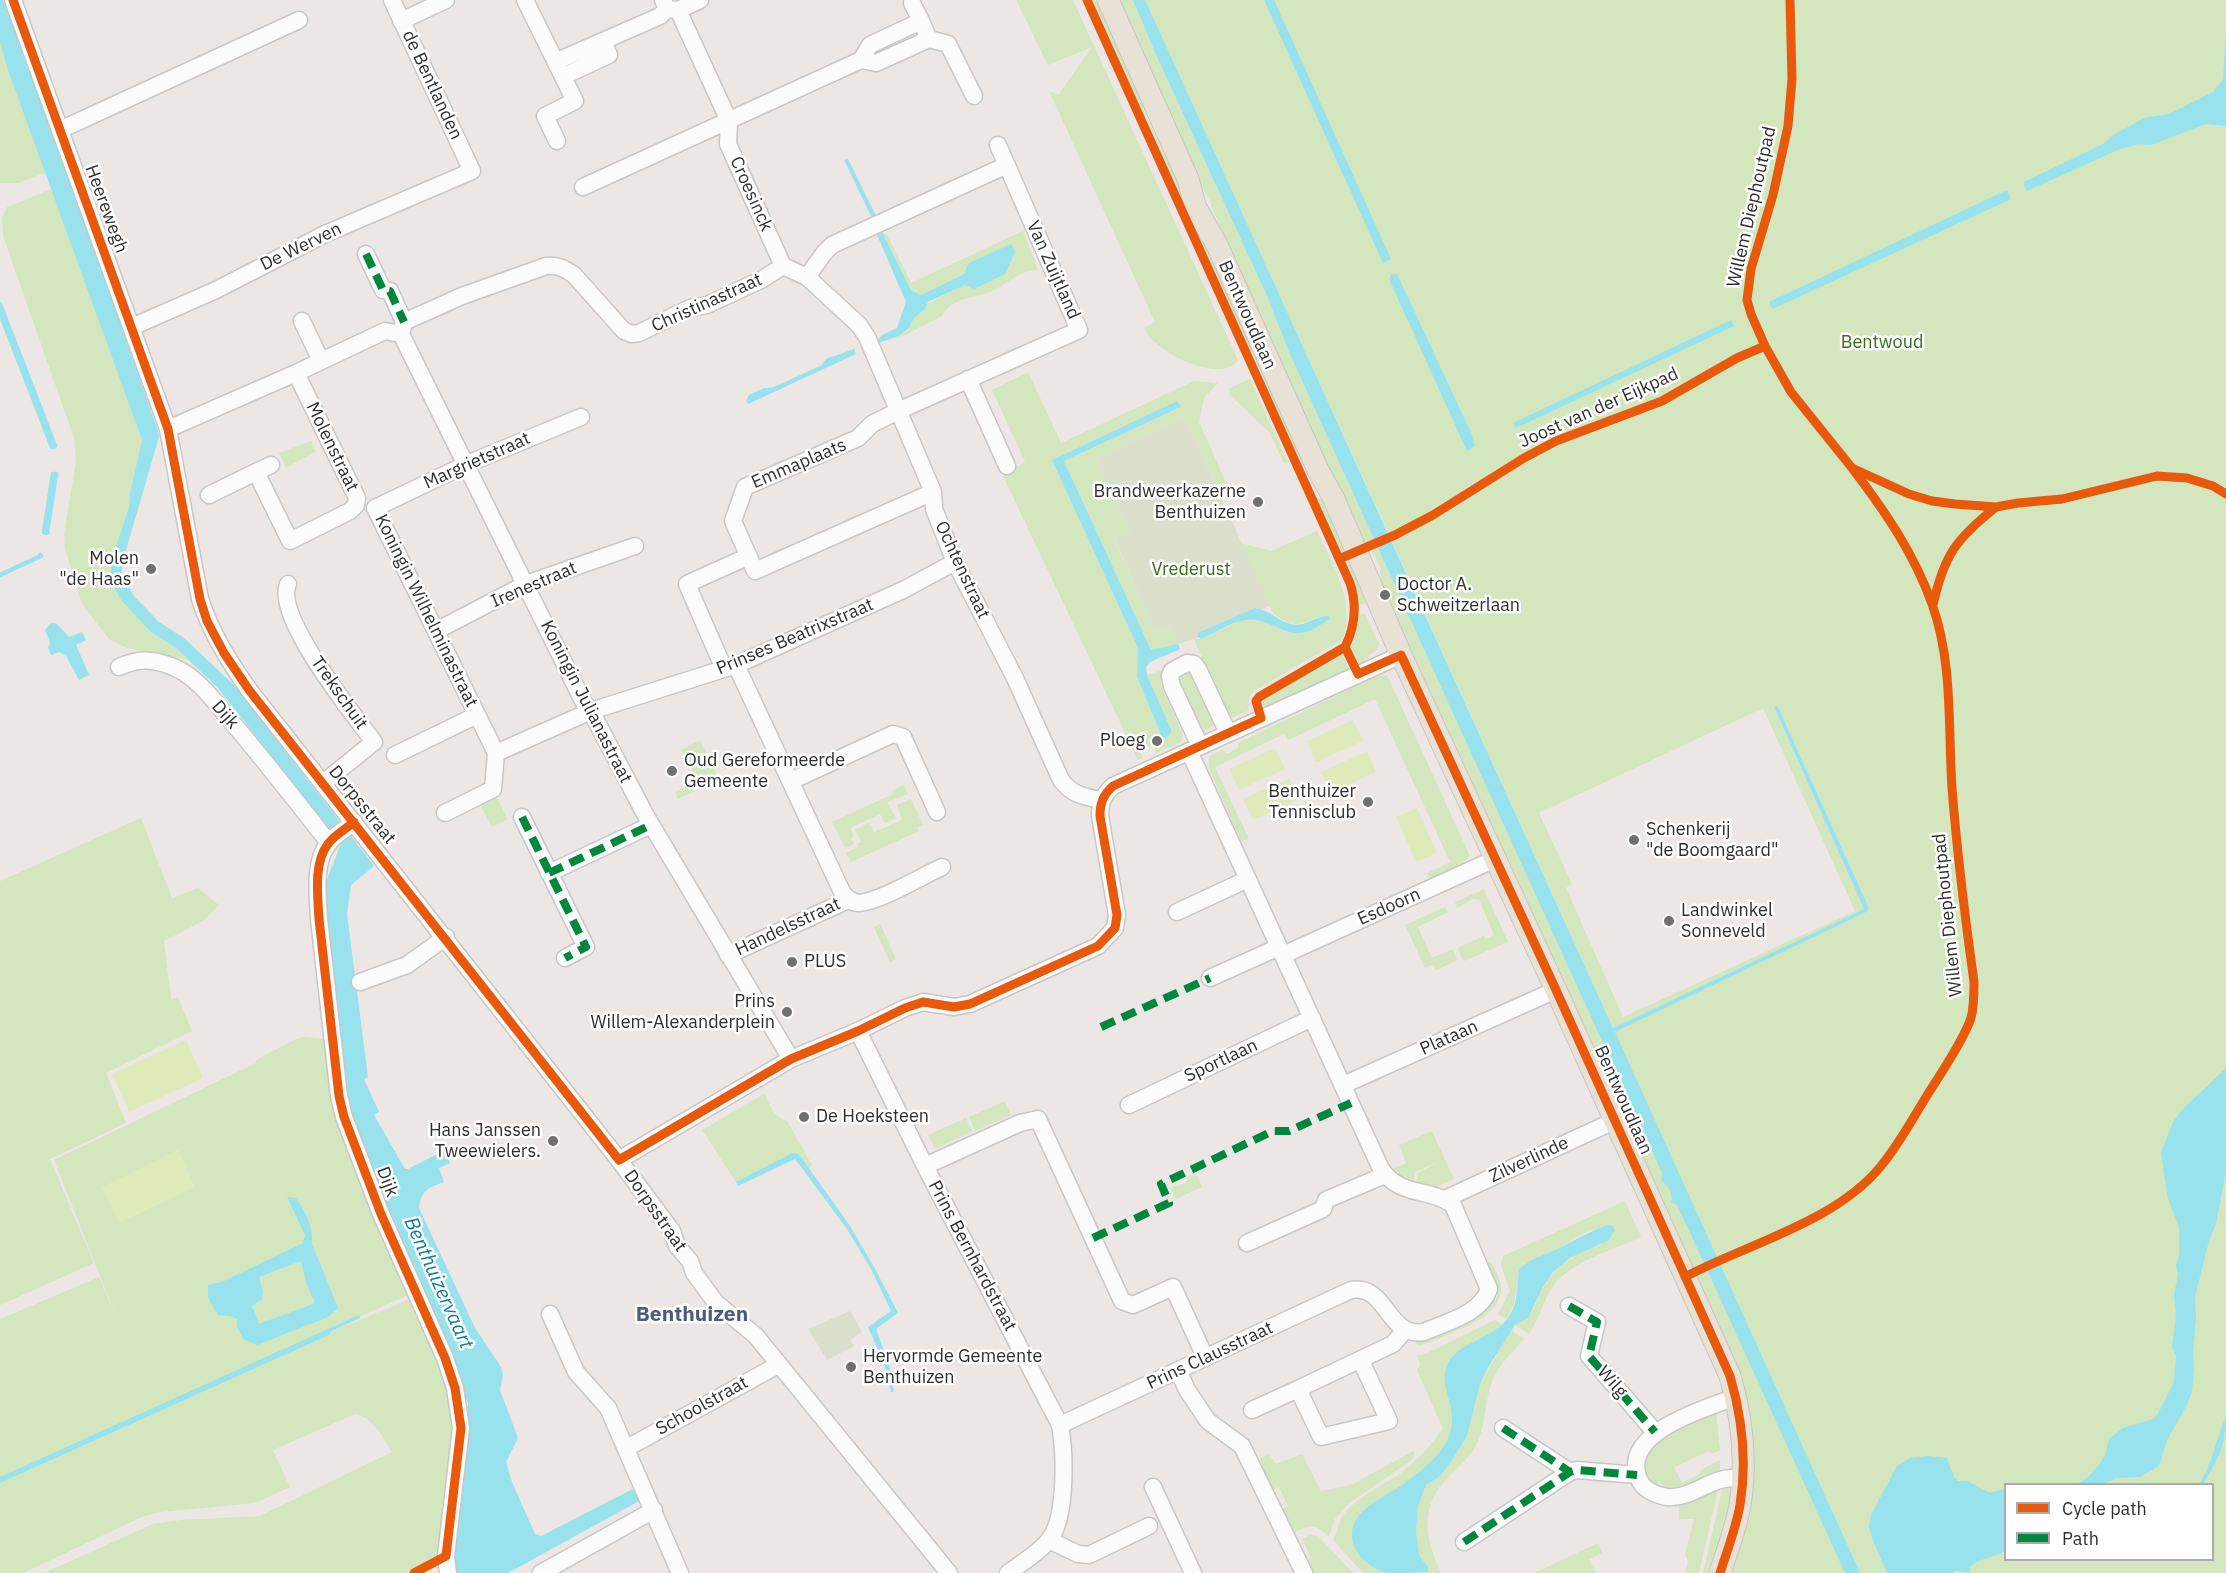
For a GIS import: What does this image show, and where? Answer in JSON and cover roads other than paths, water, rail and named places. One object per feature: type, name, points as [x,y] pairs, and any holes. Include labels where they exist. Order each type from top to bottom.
[{"type":"main road","name":"Bentwoudlaan","points":[[1108,0],[1188,179],[1196,208],[1217,245],[1318,471],[1334,499],[1401,655],[1556,990],[1730,1376],[1740,1419],[1743,1477],[1739,1507],[1720,1573]]},
{"type":"street","name":"Heerewegh","points":[[13,0],[168,429]]},
{"type":"street","name":"de Bentlanden","points":[[392,0],[472,171]]},
{"type":"street","points":[[401,21],[447,0]]},
{"type":"street","points":[[525,0],[575,101],[545,116],[557,141]]},
{"type":"street","points":[[560,69],[609,55],[603,41],[660,16],[669,7],[700,0]]},
{"type":"street","points":[[912,3],[928,39]]},
{"type":"street","name":"Croesinck","points":[[669,7],[729,121],[728,144],[783,266]]},
{"type":"street","points":[[60,130],[299,20]]},
{"type":"street","points":[[583,187],[861,60],[870,45],[921,21]]},
{"type":"street","points":[[861,60],[876,63],[928,39],[948,44],[974,96]]},
{"type":"street","name":"Van Zuijtland","points":[[898,411],[1079,330],[998,145]]},
{"type":"street","points":[[807,277],[832,245],[1007,165]]},
{"type":"street","name":"De Werven","points":[[132,327],[216,291],[325,234],[472,171]]},
{"type":"street","points":[[366,254],[383,290],[390,291],[402,328]]},
{"type":"street","name":"Christinastraat","points":[[168,429],[385,331],[402,328],[462,296],[521,273],[555,265],[574,275],[624,331],[632,334],[639,333],[690,308],[707,306],[761,280],[783,266],[807,277],[859,325],[867,337],[898,411]]},
{"type":"street","points":[[302,321],[321,361]]},
{"type":"street","name":"Koningin Julianastraat","points":[[402,328],[584,703],[591,711],[651,825],[792,1059]]},
{"type":"street","name":"Molenstraat","points":[[296,373],[357,498],[356,505],[375,508]]},
{"type":"street","points":[[968,380],[1007,466]]},
{"type":"street","name":"Ochtenstraat","points":[[898,411],[933,492],[934,509],[955,562],[1014,676],[1061,780],[1069,790],[1082,797],[1101,800]]},
{"type":"street","name":"Emmaplaats","points":[[752,563],[733,521],[745,487],[858,438],[872,424],[898,411]]},
{"type":"street","name":"Margrietstraat","points":[[375,508],[467,464],[581,417]]},
{"type":"street","name":"Dorpsstraat","points":[[168,429],[194,575],[207,621],[224,653],[249,690],[323,783],[340,833],[446,937],[672,1231],[677,1246],[690,1261],[694,1273],[716,1303],[756,1336],[949,1573]]},
{"type":"street","points":[[210,495],[263,469],[290,541],[350,512],[356,505]]},
{"type":"street","points":[[933,492],[752,563],[687,584],[791,781],[843,894],[848,900],[857,904],[875,899],[942,867]]},
{"type":"street","name":"Koningin Wilhelminastraat","points":[[375,508],[496,753]]},
{"type":"street","name":"Irenestraat","points":[[436,631],[526,584],[635,546]]},
{"type":"street","name":"Prinses Beatrixstraat","points":[[496,753],[591,711],[730,667],[903,590],[955,562]]},
{"type":"street","name":"Trekschuit","points":[[288,584],[285,591],[286,603],[318,668],[374,742],[323,783]]},
{"type":"street","points":[[619,1160],[792,1059],[905,1008],[923,1002],[954,1007],[970,1004],[1098,946],[1115,928],[1117,915],[1100,816],[1101,800],[1113,786],[1401,655]]},
{"type":"street","name":"Dijk","points":[[118,668],[136,660],[150,660],[172,666],[190,677],[207,693],[263,758],[340,833],[323,853],[320,867],[319,919],[339,1096],[344,1117],[381,1214],[445,1358],[455,1388],[461,1438],[446,1556],[448,1573]]},
{"type":"street","points":[[1228,733],[1194,664],[1187,663],[1172,671],[1170,676],[1172,686],[1248,879],[1384,1174],[1402,1188],[1445,1199],[1453,1205],[1489,1289],[1486,1299],[1476,1308],[1424,1332],[1416,1333],[1405,1330],[1393,1344],[1361,1361],[1252,1410]]},
{"type":"street","name":"Koningin Wilhelminastraat","points":[[395,755],[477,715]]},
{"type":"street","points":[[791,781],[893,734],[903,737],[937,812]]},
{"type":"street","points":[[445,813],[493,789],[496,753]]},
{"type":"street","points":[[522,817],[586,947],[565,958]]},
{"type":"street","points":[[549,873],[651,825]]},
{"type":"street","name":"Esdoorn","points":[[1210,978],[1281,951],[1495,859]]},
{"type":"street","points":[[1177,912],[1248,879]]},
{"type":"street","name":"Handelsstraat","points":[[728,955],[848,900]]},
{"type":"street","points":[[360,982],[407,965],[446,937]]},
{"type":"street","name":"Plataan","points":[[1343,1085],[1556,990]]},
{"type":"street","name":"Sportlaan","points":[[1130,1104],[1312,1018]]},
{"type":"street","name":"Prins Bernhardstraat","points":[[858,1031],[925,1166],[1060,1425],[1063,1441],[1062,1509],[1049,1540],[1008,1573]]},
{"type":"street","points":[[925,1166],[1020,1123],[1038,1119],[1122,1301],[1132,1305],[1173,1287],[1205,1357]]},
{"type":"street","name":"Zilverlinde","points":[[1445,1199],[1614,1121]]},
{"type":"street","points":[[1247,1243],[1323,1209],[1326,1200],[1384,1174]]},
{"type":"street","name":"Prins Clausstraat","points":[[1060,1425],[1179,1372],[1205,1357],[1342,1294],[1361,1288],[1373,1294],[1396,1323],[1405,1330]]},
{"type":"street","name":"Wilg","points":[[1569,1306],[1597,1322],[1589,1356],[1655,1432]]},
{"type":"street","points":[[550,1314],[576,1372],[608,1408],[680,1573]]},
{"type":"street","points":[[1298,1389],[1321,1437],[1389,1421],[1361,1361]]},
{"type":"street","name":"Schoolstraat","points":[[627,1448],[778,1365]]},
{"type":"street","points":[[1179,1372],[1187,1390],[1208,1421],[1242,1446],[1304,1573]]},
{"type":"street","points":[[1736,1397],[1655,1432],[1648,1438],[1638,1454],[1637,1475],[1648,1490],[1672,1497],[1686,1494],[1722,1479],[1743,1477]]},
{"type":"street","points":[[1503,1428],[1570,1472]]},
{"type":"street","points":[[1464,1542],[1570,1472],[1577,1470],[1637,1475]]},
{"type":"street","points":[[1153,1486],[1193,1573]]},
{"type":"street","points":[[541,1573],[654,1510]]},
{"type":"street","points":[[1049,1540],[1078,1554],[1089,1555],[1149,1526]]},
{"type":"water","name":"Benthuizervaart","points":[[0,0],[3,0],[52,129],[158,431],[159,437],[122,564],[122,574],[133,595],[159,622],[184,638],[234,685],[374,866],[351,885],[347,914],[368,1077],[364,1079],[379,1112],[374,1115],[405,1169],[445,1150],[450,1163],[439,1168],[444,1182],[424,1193],[419,1208],[475,1328],[501,1367],[503,1374],[500,1390],[518,1438],[506,1462],[512,1482],[535,1534],[541,1536],[633,1489],[639,1501],[508,1573],[454,1573],[452,1564],[468,1404],[453,1356],[370,1168],[343,1090],[324,901],[326,882],[340,846],[327,826],[218,688],[175,647],[152,633],[122,601],[115,589],[111,571],[112,559],[129,507],[142,440],[8,70],[0,43]]},
{"type":"water","points":[[1133,0],[1145,0],[1613,1028],[1864,909],[1774,707],[1778,707],[1868,906],[1868,911],[1615,1032],[1860,1573],[1845,1573],[1688,1228],[1676,1204],[1670,1202],[1671,1194],[1661,1180],[1662,1173],[1289,352],[1267,296]]},
{"type":"water","points":[[1264,0],[1274,0],[1391,259],[1383,263]]},
{"type":"water","points":[[2226,36],[2226,126],[2206,124],[2151,145],[2138,144],[2120,149],[2027,191],[2024,182],[2103,144],[2115,134],[2144,118],[2169,114],[2213,92],[2223,80]]},
{"type":"water","points":[[848,159],[876,216],[872,218],[844,160]]},
{"type":"water","points":[[2007,190],[2011,199],[1772,309],[1769,302]]},
{"type":"water","points":[[882,232],[911,290],[921,295],[964,274],[969,263],[1011,244],[1015,252],[1005,274],[974,289],[965,285],[928,302],[925,309],[914,318],[909,328],[899,336],[879,343],[878,340],[882,335],[897,328],[906,302],[877,235]]},
{"type":"water","points":[[1397,274],[1472,435],[1475,446],[1467,451],[1389,279],[1391,275]]},
{"type":"water","points":[[1731,320],[1734,326],[1516,428],[1513,423]]},
{"type":"water","points":[[854,349],[856,354],[748,404],[746,401],[749,395],[764,388],[774,387],[822,365],[826,359]]},
{"type":"water","points":[[1177,401],[1181,407],[1064,461],[1151,650],[1178,644],[1180,649],[1150,662],[1146,667],[1147,675],[1171,729],[1171,733],[1166,738],[1162,737],[1137,677],[1138,648],[1052,460]]},
{"type":"water","points":[[1255,608],[1266,611],[1286,623],[1296,625],[1324,616],[1329,616],[1330,619],[1312,630],[1300,633],[1285,631],[1263,622],[1245,620],[1201,639],[1198,637],[1198,633]]},
{"type":"water","points":[[51,623],[56,623],[69,637],[82,632],[86,640],[76,645],[89,675],[79,680],[66,656],[59,652],[51,655],[48,648],[50,642],[45,630]]},
{"type":"water","points":[[2226,1068],[2226,1172],[2216,1224],[2209,1241],[2195,1297],[2192,1392],[2167,1440],[2159,1466],[2140,1477],[2117,1478],[2105,1483],[2079,1483],[2099,1465],[2105,1455],[2109,1439],[2123,1428],[2153,1419],[2158,1414],[2174,1382],[2176,1356],[2172,1347],[2176,1316],[2174,1295],[2178,1274],[2176,1266],[2179,1255],[2179,1227],[2168,1199],[2161,1153],[2173,1122],[2181,1111]]},
{"type":"water","points":[[792,1153],[799,1154],[850,1226],[898,1313],[876,1329],[889,1364],[894,1391],[891,1392],[883,1361],[868,1327],[891,1311],[871,1269],[847,1229],[795,1159],[738,1186],[736,1182]]},
{"type":"water","points":[[287,1197],[296,1198],[306,1214],[312,1244],[338,1308],[328,1317],[257,1345],[243,1339],[237,1326],[237,1319],[218,1315],[208,1298],[208,1285],[222,1282],[303,1243],[305,1235]],"holes":[[[301,1261],[306,1283],[315,1303],[259,1324],[252,1306],[262,1299],[263,1291],[259,1277]]]},
{"type":"water","points":[[1608,1225],[1615,1230],[1609,1240],[1570,1258],[1553,1272],[1528,1318],[1515,1325],[1480,1384],[1467,1436],[1439,1477],[1426,1485],[1418,1506],[1416,1530],[1419,1555],[1428,1567],[1428,1572],[1388,1573],[1372,1567],[1355,1548],[1352,1540],[1354,1524],[1368,1507],[1425,1467],[1446,1443],[1451,1432],[1452,1412],[1445,1377],[1451,1358],[1467,1345],[1488,1335],[1506,1320],[1515,1304],[1519,1269],[1534,1259]]},
{"type":"water","points":[[359,1315],[360,1318],[332,1331],[329,1335],[0,1483],[0,1477]]},
{"type":"water","points":[[2226,1416],[2225,1436],[2220,1452],[2204,1483],[2200,1483],[2208,1468]]},
{"type":"water","points":[[1928,1456],[1947,1458],[1954,1477],[1958,1481],[1967,1481],[1990,1493],[2004,1489],[2004,1551],[1974,1564],[1970,1567],[1971,1573],[1956,1571],[1951,1573],[1887,1573],[1872,1538],[1869,1526],[1871,1515],[1897,1466],[1910,1458]]},
{"type":"waterway","points":[[0,304],[55,446],[52,447]]},
{"type":"waterway","points":[[0,313],[52,447]]},
{"type":"waterway","points":[[53,474],[56,474],[47,533],[44,532],[53,474]]},
{"type":"waterway","points":[[0,575],[40,555]]},
{"type":"place","name":"Brandweerkazerne Benthuizen","points":[[1258,502]]},
{"type":"place","name":"Molen \"de Haas\"","points":[[151,569]]},
{"type":"place","name":"Doctor A. Schweitzerlaan","points":[[1385,595]]},
{"type":"place","name":"Ploeg","points":[[1157,741]]},
{"type":"place","name":"Oud Gereformeerde Gemeente","points":[[672,771]]},
{"type":"place","name":"Benthuizer Tennisclub","points":[[1368,802]]},
{"type":"place","name":"Schenkerij \"de Boomgaard\"","points":[[1634,840]]},
{"type":"place","name":"Landwinkel Sonneveld","points":[[1669,921]]},
{"type":"place","name":"PLUS","points":[[792,962]]},
{"type":"place","name":"Prins Willem-Alexanderplein","points":[[787,1012]]},
{"type":"place","name":"De Hoeksteen","points":[[804,1117]]},
{"type":"place","name":"Hans Janssen Tweewielers.","points":[[553,1141]]},
{"type":"place","name":"Hervormde Gemeente Benthuizen","points":[[851,1367]]},
{"type":"district","name":"Benthuizen","points":[[692,1315]]},
{"type":"park label","name":"Bentwoud","points":[[1882,343]]},
{"type":"park label","name":"Vrederust","points":[[1191,570]]}]
